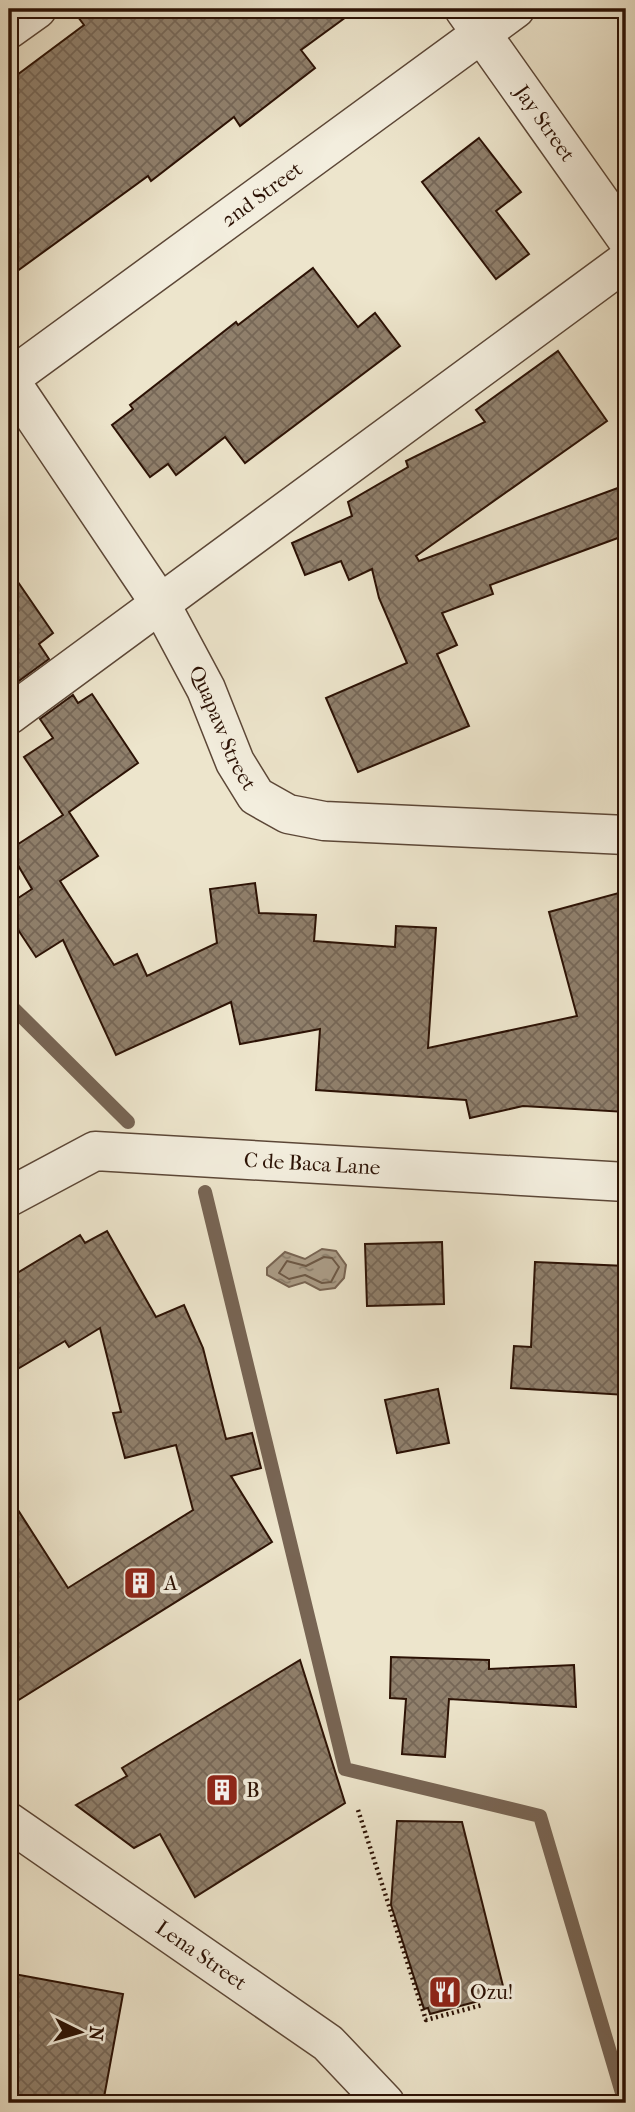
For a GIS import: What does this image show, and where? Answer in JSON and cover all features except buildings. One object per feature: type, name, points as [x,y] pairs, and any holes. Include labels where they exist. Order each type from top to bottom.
[{"type":"street","points":[[9,29],[37,9]]},
{"type":"street","name":"2nd Street","points":[[9,379],[473,20],[515,9]]},
{"type":"street","name":"Jay Street","points":[[473,20],[626,237]]},
{"type":"street","points":[[9,715],[626,261]]},
{"type":"street","name":"Quapaw Street","points":[[9,379],[161,605],[206,690],[235,762],[256,796],[288,814],[324,821],[626,835]]},
{"type":"street","name":"C de Baca Lane","points":[[9,1197],[95,1151],[626,1182]]},
{"type":"street","name":"Lena Street","points":[[9,1822],[328,2043],[384,2103]]},
{"type":"path","points":[[358,1810],[426,2020],[482,2005]]},
{"type":"water","points":[[322,1249],[336,1251],[346,1265],[344,1278],[335,1288],[320,1290],[305,1282],[289,1287],[267,1275],[267,1268],[285,1252],[305,1259]]},
{"type":"waterway","points":[[9,1004],[128,1122]]},
{"type":"waterway","points":[[205,1192],[345,1769],[540,1816],[625,2103]]},
{"type":"place","name":"A","points":[[140,1583]]},
{"type":"place","name":"B","points":[[222,1790]]},
{"type":"place","name":"Ozu!","points":[[445,1992]]}]
